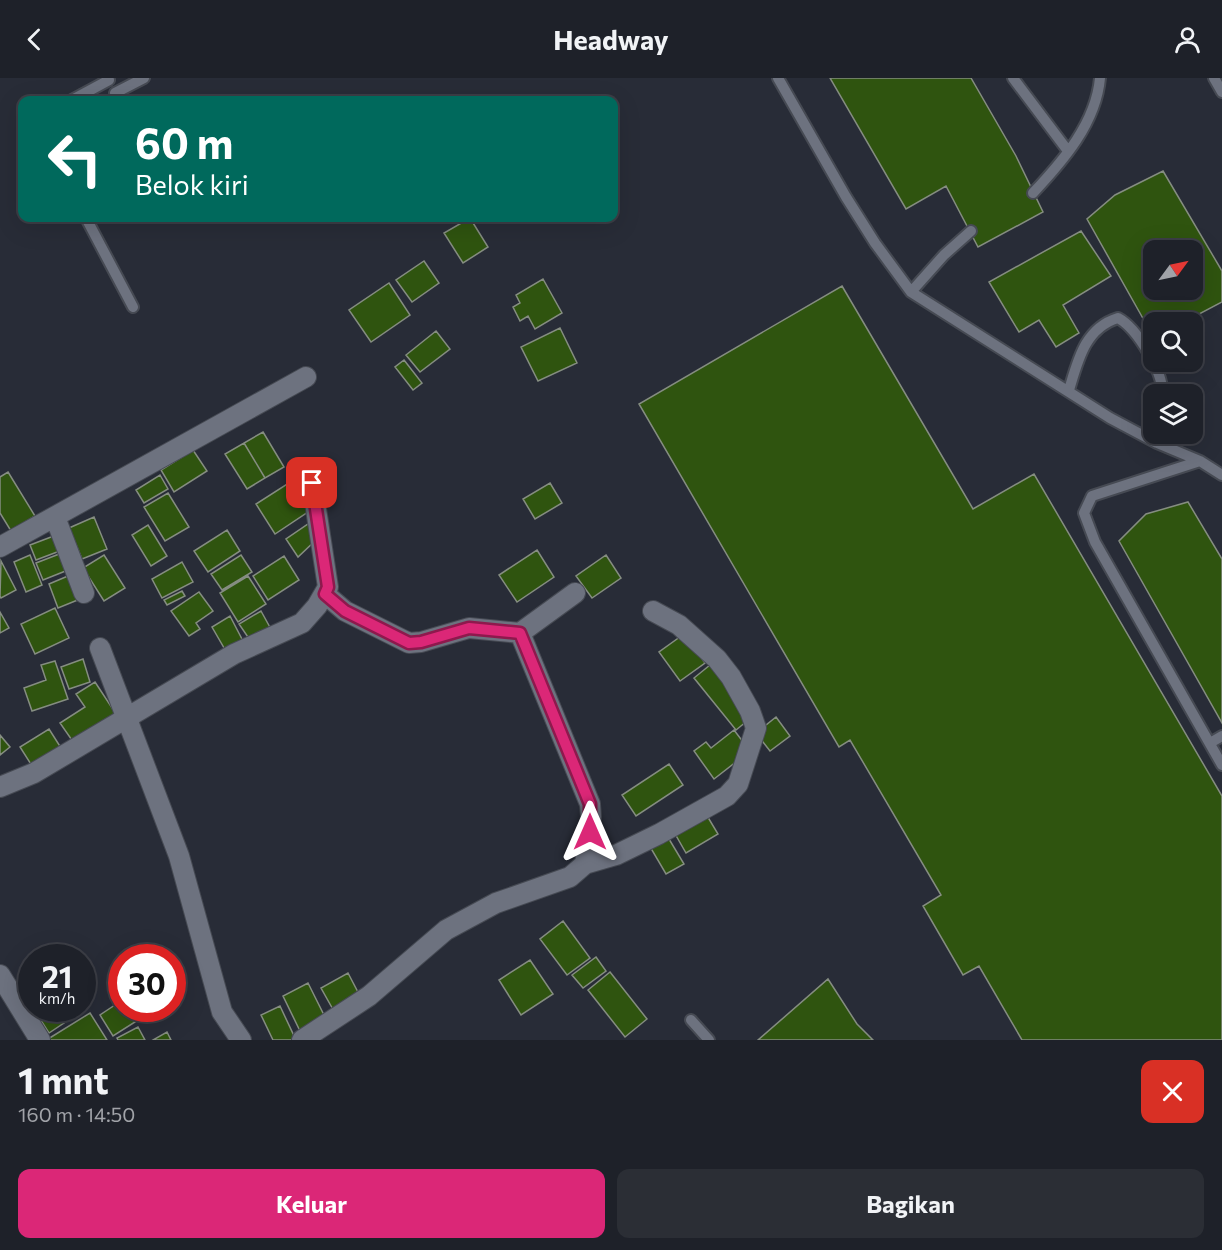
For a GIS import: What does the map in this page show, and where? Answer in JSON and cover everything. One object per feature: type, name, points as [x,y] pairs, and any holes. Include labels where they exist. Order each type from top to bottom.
[{"type":"street","points":[[0,548],[306,377]]},
{"type":"street","points":[[0,787],[34,773],[234,654],[302,623],[328,587],[312,483]]},
{"type":"street","points":[[55,517],[84,593]]},
{"type":"street","points":[[325,594],[345,611],[409,643],[421,642],[469,628],[520,633],[575,593]]},
{"type":"street","points":[[302,1040],[369,996],[446,930],[496,903],[570,877],[585,864],[616,855],[659,834],[727,796],[738,784],[756,728],[750,711],[731,677],[717,659],[686,630],[653,611]]},
{"type":"street","points":[[520,633],[590,804],[585,864]]},
{"type":"street","points":[[100,648],[179,856],[222,1012],[241,1040]]},
{"type":"street","points":[[0,975],[40,1040]]},
{"type":"lane","points":[[118,96],[144,78]]},
{"type":"lane","points":[[778,78],[874,243],[911,292],[1110,418],[1143,432]]},
{"type":"lane","points":[[1013,78],[1068,151]]},
{"type":"lane","points":[[1033,193],[1059,165],[1081,133],[1098,99],[1100,78]]},
{"type":"lane","points":[[1214,78],[1222,92]]},
{"type":"lane","points":[[79,96],[109,79],[117,96]]},
{"type":"lane","points":[[88,222],[133,307]]},
{"type":"lane","points":[[911,292],[944,255],[971,231]]},
{"type":"lane","points":[[1069,390],[1088,338],[1101,326],[1118,318],[1129,324],[1151,358],[1161,384]]},
{"type":"lane","points":[[1169,444],[1200,460],[1222,475]]},
{"type":"lane","points":[[1200,460],[1092,496],[1084,513],[1095,542],[1222,765]]},
{"type":"lane","points":[[1210,743],[1222,736]]},
{"type":"lane","points":[[692,1020],[709,1040]]},
{"type":"building","points":[[830,78],[971,78],[1016,156],[1043,212],[978,247],[946,186],[906,209]]},
{"type":"building","points":[[1163,171],[1222,271],[1222,302],[1203,312],[1143,312],[1143,318],[1087,219],[1115,195]]},
{"type":"building","points":[[463,222],[472,222],[488,247],[463,263],[444,233]]},
{"type":"building","points":[[1081,231],[1111,276],[1063,305],[1079,333],[1056,347],[1039,320],[1019,332],[989,282]]},
{"type":"building","points":[[424,261],[439,283],[412,302],[396,280]]},
{"type":"building","points":[[543,279],[562,313],[535,329],[528,316],[520,321],[513,307],[520,303],[516,295]]},
{"type":"building","points":[[389,283],[410,315],[371,342],[349,310]]},
{"type":"building","points":[[842,286],[973,509],[1034,474],[1222,796],[1222,1040],[1022,1040],[979,966],[963,975],[923,906],[941,895],[850,740],[839,747],[639,404]]},
{"type":"building","points":[[560,328],[577,363],[538,381],[521,347]]},
{"type":"building","points":[[436,331],[450,349],[420,372],[406,355]]},
{"type":"building","points":[[404,360],[422,383],[413,390],[395,367]]},
{"type":"building","points":[[263,432],[284,467],[265,478],[244,443]]},
{"type":"building","points":[[244,443],[265,478],[247,489],[225,454]]},
{"type":"building","points":[[193,450],[207,471],[174,492],[161,470]]},
{"type":"building","points":[[8,472],[35,516],[11,531],[0,513],[0,477]]},
{"type":"building","points":[[160,475],[168,489],[144,503],[136,490]]},
{"type":"building","points":[[295,479],[314,508],[275,534],[256,504]]},
{"type":"building","points":[[550,483],[562,503],[535,519],[523,499]]},
{"type":"building","points":[[168,493],[189,527],[165,541],[144,507]]},
{"type":"building","points":[[1188,502],[1222,559],[1222,723],[1119,541],[1146,514]]},
{"type":"building","points":[[94,517],[107,549],[82,559],[69,528]]},
{"type":"building","points":[[311,522],[318,538],[298,557],[286,539]]},
{"type":"building","points":[[148,525],[167,556],[151,566],[132,535]]},
{"type":"building","points":[[227,530],[240,551],[208,572],[194,551]]},
{"type":"building","points":[[59,534],[65,549],[36,560],[30,545]]},
{"type":"building","points":[[537,550],[554,577],[517,602],[499,575]]},
{"type":"building","points":[[67,551],[73,568],[43,580],[36,563]]},
{"type":"building","points":[[30,555],[42,585],[26,592],[14,562]]},
{"type":"building","points":[[104,555],[125,588],[104,601],[83,568]]},
{"type":"building","points":[[241,555],[252,572],[222,590],[211,574]]},
{"type":"building","points":[[606,555],[621,578],[592,598],[576,576]]},
{"type":"building","points":[[284,556],[299,580],[268,600],[253,576]]},
{"type":"building","points":[[1,561],[16,590],[1,598],[0,596]]},
{"type":"building","points":[[182,562],[193,582],[162,598],[152,579]]},
{"type":"building","points":[[75,573],[85,597],[58,608],[49,584]]},
{"type":"building","points":[[248,576],[266,604],[238,622],[220,593]]},
{"type":"building","points":[[182,591],[185,596],[167,605],[164,600]]},
{"type":"building","points":[[199,592],[213,611],[196,623],[200,629],[189,636],[171,611]]},
{"type":"building","points":[[55,608],[69,638],[35,654],[21,624]]},
{"type":"building","points":[[261,611],[272,631],[252,643],[239,624]]},
{"type":"building","points":[[0,612],[9,628],[0,633]]},
{"type":"building","points":[[230,616],[244,643],[227,653],[212,627]]},
{"type":"building","points":[[684,634],[705,663],[680,681],[659,652]]},
{"type":"building","points":[[83,659],[90,682],[69,689],[61,667]]},
{"type":"building","points":[[55,661],[68,699],[32,711],[24,688],[46,680],[41,665]]},
{"type":"building","points":[[710,665],[752,717],[736,730],[694,678]]},
{"type":"building","points":[[95,682],[120,720],[76,746],[60,723],[85,707],[76,694]]},
{"type":"building","points":[[776,717],[790,736],[770,751],[756,733]]},
{"type":"building","points":[[49,729],[63,751],[34,769],[20,747]]},
{"type":"building","points":[[734,730],[750,751],[714,779],[694,751],[706,742],[711,748]]},
{"type":"building","points":[[0,735],[10,747],[0,755]]},
{"type":"building","points":[[669,764],[683,785],[636,816],[622,795]]},
{"type":"building","points":[[706,814],[718,834],[686,853],[674,832]]},
{"type":"building","points":[[666,834],[684,864],[666,874],[649,845]]},
{"type":"building","points":[[563,921],[590,958],[567,975],[540,939]]},
{"type":"building","points":[[596,957],[606,971],[583,988],[572,975]]},
{"type":"building","points":[[530,960],[553,994],[521,1015],[499,980]]},
{"type":"building","points":[[610,972],[647,1019],[625,1037],[588,990]]},
{"type":"building","points":[[348,973],[361,998],[335,1013],[321,988]]},
{"type":"building","points":[[828,979],[857,1024],[873,1040],[758,1040]]},
{"type":"building","points":[[308,983],[327,1021],[301,1033],[283,996]]},
{"type":"building","points":[[280,1006],[295,1038],[291,1040],[273,1040],[261,1015]]},
{"type":"building","points":[[108,1010],[108,1022],[135,1022],[113,1036],[100,1015]]},
{"type":"building","points":[[42,1022],[66,1022],[49,1033]]},
{"type":"building","points":[[75,1022],[96,1022],[107,1040],[48,1040]]},
{"type":"building","points":[[138,1027],[145,1040],[118,1040],[117,1038]]},
{"type":"building","points":[[167,1032],[171,1040],[153,1040]]},
{"type":"route","points":[[312,483],[328,587],[325,594],[345,611],[409,643],[421,642],[469,628],[520,633],[590,804],[590,832]]}]
